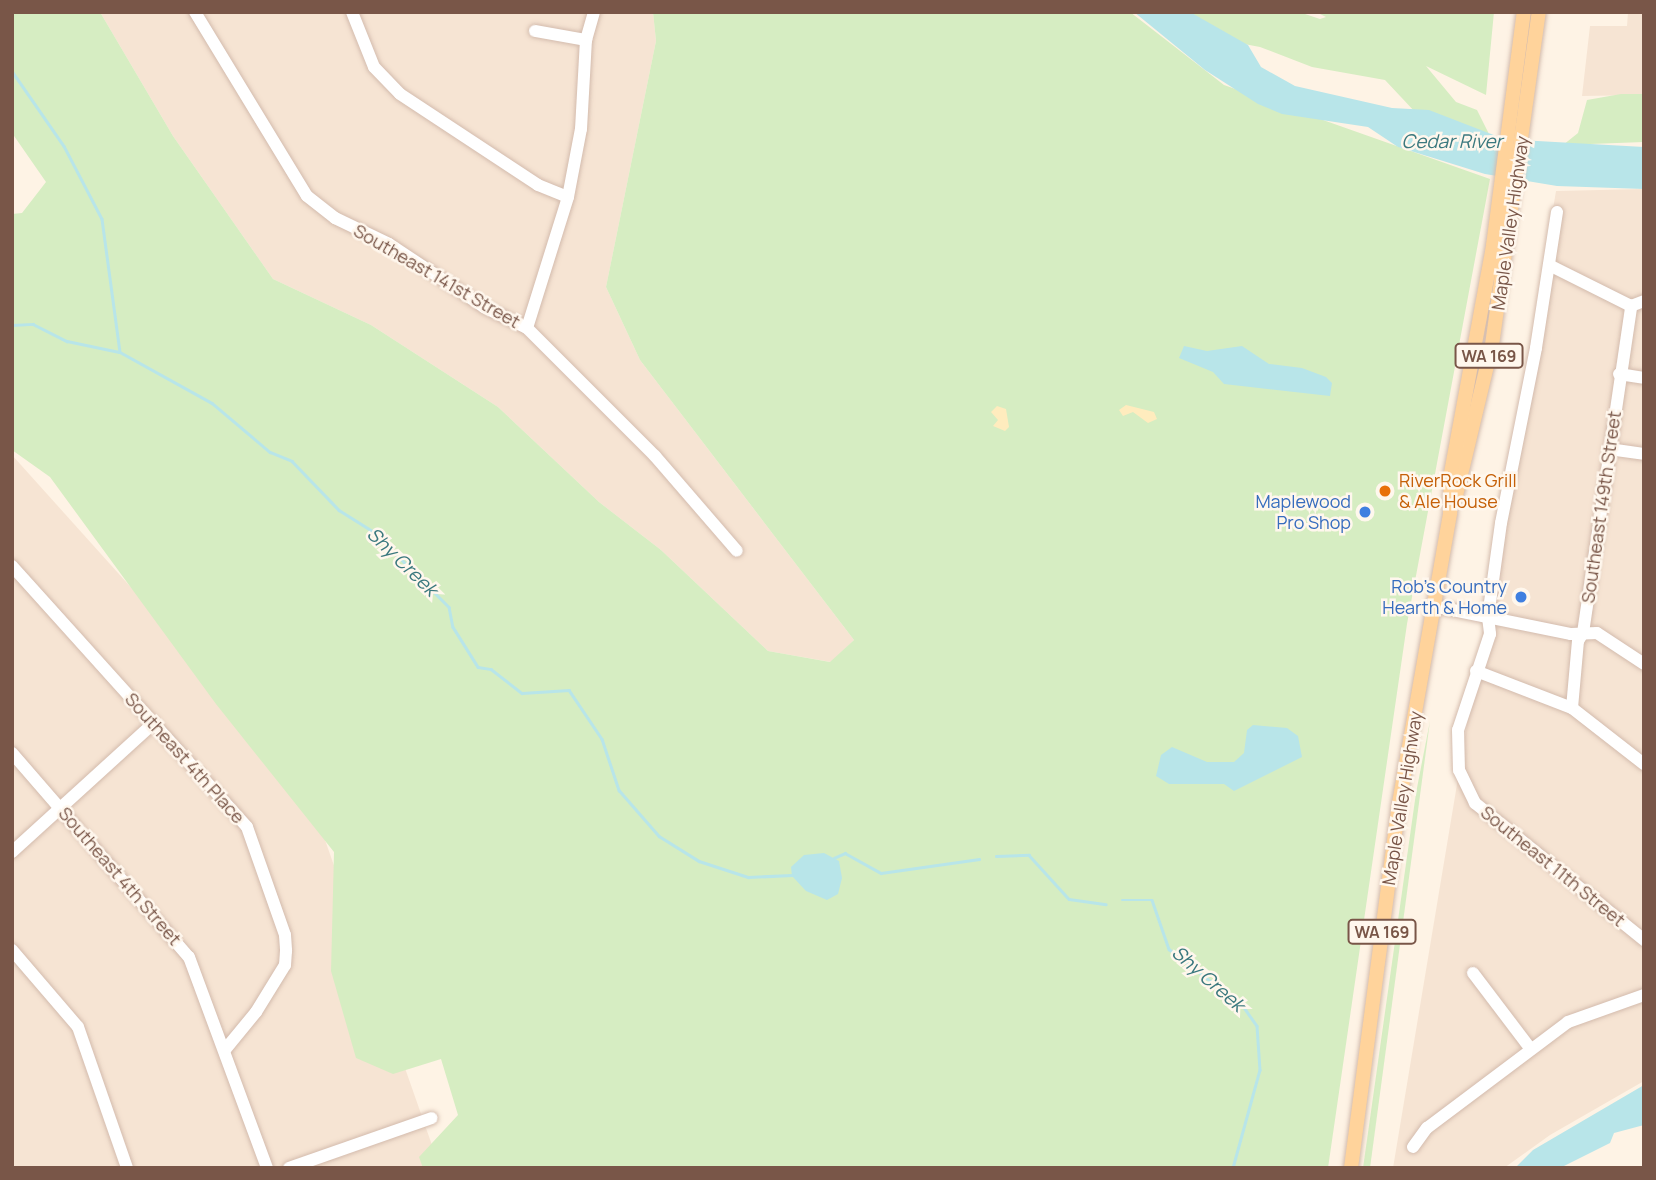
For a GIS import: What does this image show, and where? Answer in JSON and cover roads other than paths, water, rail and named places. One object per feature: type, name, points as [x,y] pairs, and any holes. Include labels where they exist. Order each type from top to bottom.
[{"type":"main road","name":"Maple Valley Highway","points":[[1450,513],[1464,475],[1492,345],[1515,196],[1524,12]]},
{"type":"main road","name":"Maple Valley Highway","points":[[1351,1168],[1398,809],[1450,513],[1451,473],[1482,315],[1499,196],[1539,12]]},
{"type":"street","name":"Southeast 141st Street","points":[[195,12],[307,196],[335,218],[389,244],[484,307],[527,328],[641,440],[737,551]]},
{"type":"street","points":[[352,12],[374,67],[400,94],[538,185],[568,197]]},
{"type":"street","points":[[527,328],[568,197],[581,128],[586,40],[594,12]]},
{"type":"street","points":[[535,31],[586,40]]},
{"type":"street","points":[[1557,212],[1500,523],[1488,617],[1490,634],[1476,671],[1572,708],[1644,764]]},
{"type":"street","points":[[1549,265],[1638,303]]},
{"type":"street","name":"Southeast 149th Street","points":[[1572,708],[1578,641],[1583,633],[1619,374],[1638,303]]},
{"type":"street","points":[[1619,374],[1644,378]]},
{"type":"street","points":[[1609,449],[1644,454]]},
{"type":"street","name":"Southeast 4th Place","points":[[12,566],[247,827],[285,935],[285,965],[256,1012],[224,1051]]},
{"type":"street","points":[[1433,606],[1583,633],[1597,632],[1644,664]]},
{"type":"street","name":"Southeast 11th Street","points":[[1476,671],[1458,730],[1459,770],[1465,789],[1475,803],[1644,940]]},
{"type":"street","points":[[12,852],[154,723]]},
{"type":"street","name":"Southeast 4th Street","points":[[12,753],[190,957],[267,1168]]},
{"type":"street","points":[[12,950],[78,1027],[127,1168]]},
{"type":"street","points":[[1474,974],[1530,1048]]},
{"type":"street","points":[[1412,1147],[1427,1128],[1530,1048],[1582,1015],[1644,995]]},
{"type":"street","points":[[289,1168],[432,1118]]},
{"type":"water","name":"Cedar River","points":[[1134,12],[1190,12],[1248,45],[1261,67],[1295,86],[1392,108],[1429,110],[1504,139],[1644,147],[1644,189],[1557,186],[1485,174],[1398,147],[1368,127],[1282,114],[1258,104],[1205,70]]},
{"type":"water","points":[[1184,346],[1207,351],[1242,346],[1269,364],[1302,368],[1326,377],[1332,383],[1330,396],[1224,384],[1213,372],[1179,358]]},
{"type":"water","points":[[1253,725],[1287,728],[1298,736],[1302,757],[1234,791],[1224,784],[1169,784],[1156,776],[1161,755],[1172,747],[1207,762],[1234,762],[1244,753],[1247,730]]},
{"type":"water","points":[[824,853],[839,861],[842,878],[838,894],[827,900],[806,891],[792,876],[791,867],[804,855]]},
{"type":"water","points":[[1644,1085],[1644,1125],[1614,1133],[1610,1143],[1560,1168],[1515,1168],[1533,1150]]},
{"type":"waterway","name":"Shy Creek","points":[[12,71],[64,146],[102,219],[120,352],[212,403],[270,452],[292,461],[339,510],[374,532],[449,607],[453,627],[478,667],[491,669],[522,693],[569,690],[602,739],[619,790],[659,836],[699,861],[748,877],[792,875]]},
{"type":"waterway","points":[[12,325],[33,324],[67,341],[119,352]]},
{"type":"waterway","name":"Shy Creek","points":[[834,858],[845,853],[881,873],[979,859]]},
{"type":"waterway","name":"Shy Creek","points":[[996,856],[1029,855],[1069,899],[1106,904]]},
{"type":"waterway","name":"Shy Creek","points":[[1122,900],[1152,900],[1169,949],[1243,1006],[1257,1026],[1260,1070],[1233,1168]]},
{"type":"place","name":"RiverRock Grill & Ale House","points":[[1385,491]]},
{"type":"place","name":"Maplewood Pro Shop","points":[[1365,512]]},
{"type":"place","name":"Rob's Country Hearth & Home","points":[[1521,597]]}]
